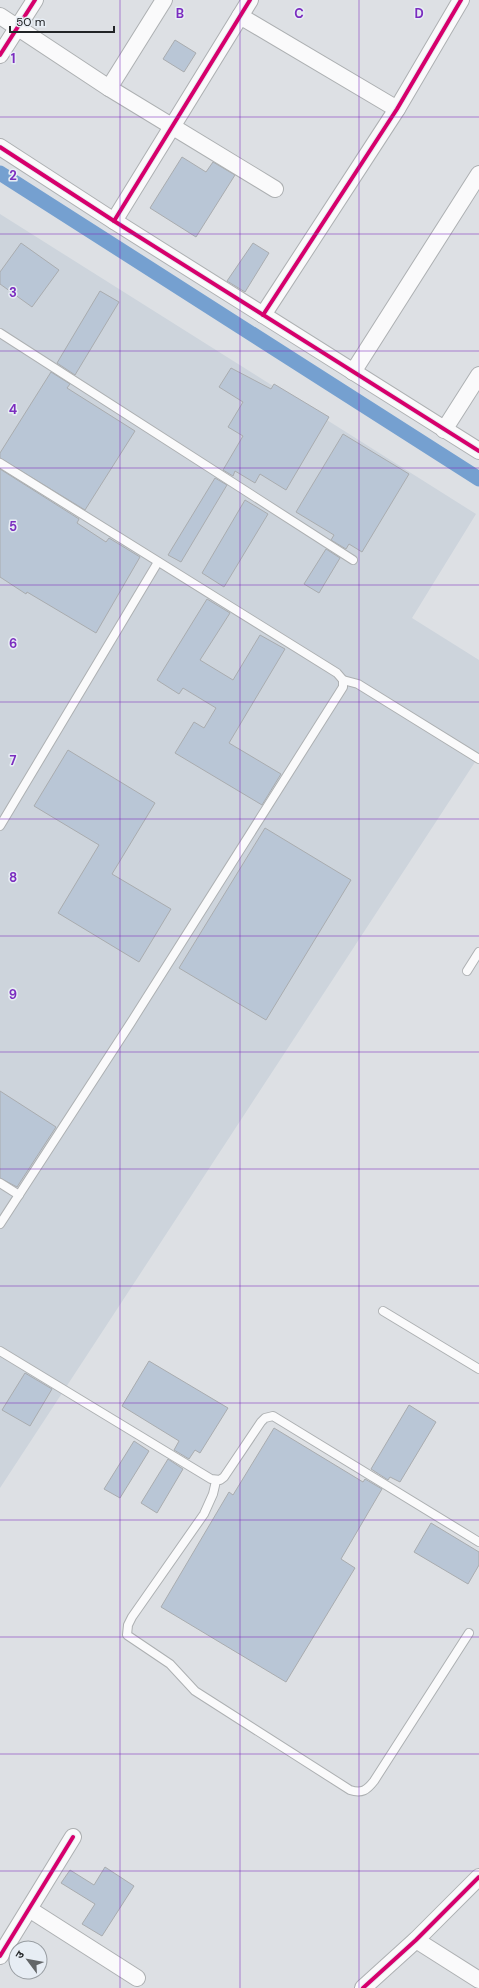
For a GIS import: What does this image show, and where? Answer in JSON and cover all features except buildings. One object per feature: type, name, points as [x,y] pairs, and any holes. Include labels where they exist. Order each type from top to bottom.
[{"type":"street","points":[[0,56],[35,0]]},
{"type":"street","points":[[109,88],[164,0]]},
{"type":"street","points":[[114,221],[250,0]]},
{"type":"street","points":[[263,316],[397,109],[461,0]]},
{"type":"street","points":[[0,16],[109,88],[275,189]]},
{"type":"street","points":[[240,16],[397,109]]},
{"type":"street","points":[[0,147],[263,316],[479,451]]},
{"type":"street","points":[[353,372],[479,174]]},
{"type":"street","points":[[444,430],[479,375]]},
{"type":"street","points":[[0,1956],[73,1837]]},
{"type":"street","points":[[363,1988],[416,1940],[479,1877]]},
{"type":"street","points":[[29,1909],[137,1978]]},
{"type":"street","points":[[416,1940],[479,1980]]},
{"type":"lane","points":[[0,333],[353,560]]},
{"type":"lane","points":[[0,463],[337,673],[343,680],[354,682],[479,759]]},
{"type":"lane","points":[[0,826],[158,562]]},
{"type":"lane","points":[[0,1224],[130,1024],[341,693],[343,680]]},
{"type":"lane","points":[[467,971],[479,952]]},
{"type":"lane","points":[[0,1183],[19,1194]]},
{"type":"lane","points":[[383,1311],[479,1369]]},
{"type":"lane","points":[[0,1351],[216,1480]]},
{"type":"lane","points":[[216,1480],[224,1477],[261,1422],[265,1418],[273,1416],[479,1542]]},
{"type":"lane","points":[[216,1480],[213,1494],[204,1514],[132,1617],[128,1625],[127,1635],[170,1664],[188,1685],[199,1694],[350,1790],[364,1792],[374,1781],[469,1633]]},
{"type":"shaded area","points":[[0,214],[476,514],[412,618],[479,660],[479,756],[0,1488]]},
{"type":"waterway","points":[[0,173],[479,479]]},
{"type":"cycle path","points":[[0,55],[35,0]]},
{"type":"cycle path","points":[[114,221],[250,0]]},
{"type":"cycle path","points":[[263,315],[397,109],[461,0]]},
{"type":"cycle path","points":[[0,147],[114,221],[479,451]]},
{"type":"cycle path","points":[[0,1956],[73,1837]]},
{"type":"cycle path","points":[[363,1988],[416,1940],[479,1877]]}]
